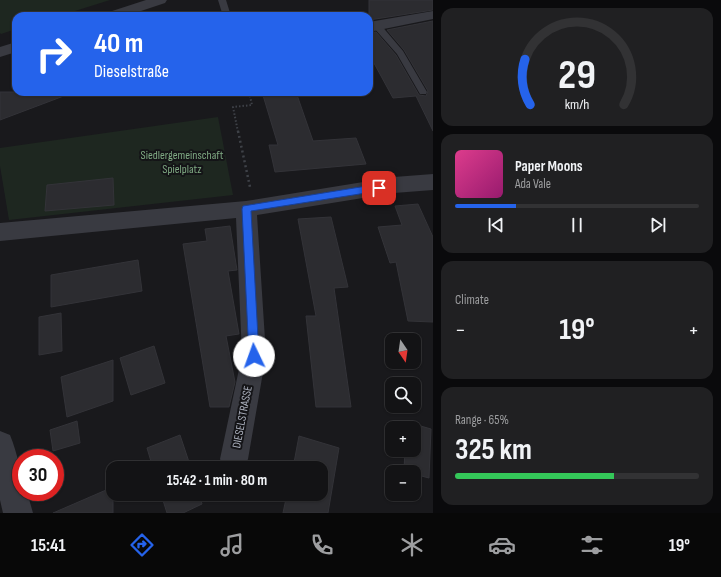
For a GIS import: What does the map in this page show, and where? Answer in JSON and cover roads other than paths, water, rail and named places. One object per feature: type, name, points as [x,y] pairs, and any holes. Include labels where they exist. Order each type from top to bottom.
[{"type":"street","points":[[122,12],[160,0]]},
{"type":"street","points":[[373,26],[433,15]]},
{"type":"street","points":[[0,52],[12,48]]},
{"type":"street","points":[[0,232],[246,209],[394,185],[433,182]]},
{"type":"street","name":"DIESELSTRASSE","points":[[234,459],[254,356],[246,209]]},
{"type":"street","points":[[0,446],[18,513]]},
{"type":"lane","points":[[222,0],[226,12]]},
{"type":"lane","points":[[373,26],[400,54],[422,92]]},
{"type":"park label","name":"Siedlergemeinschaft Spielplatz","points":[[182,162]]}]
